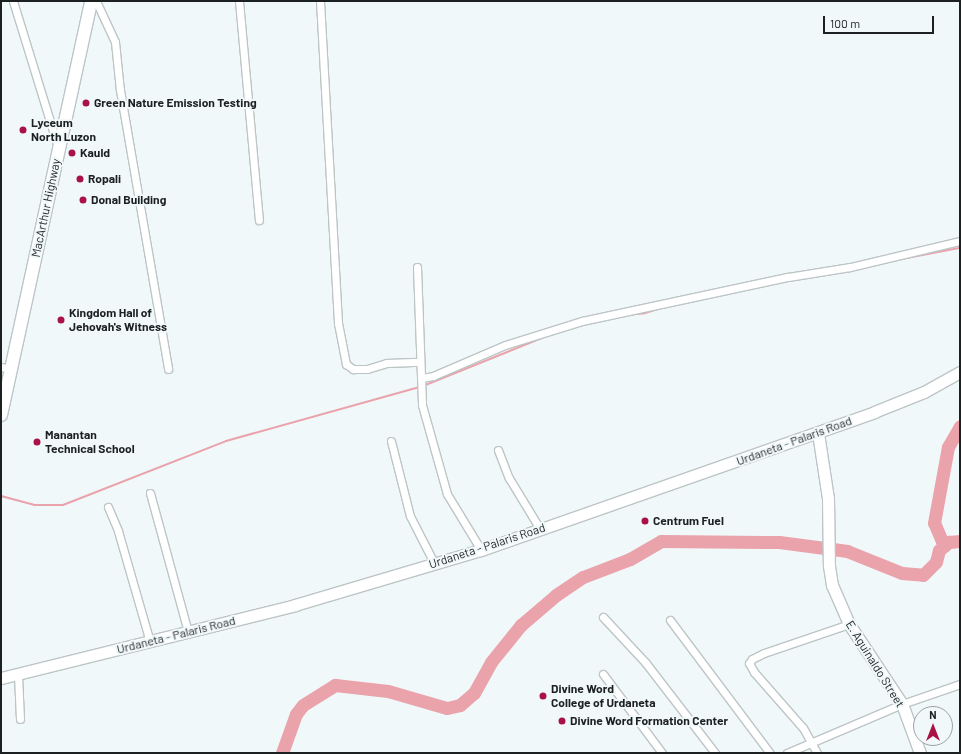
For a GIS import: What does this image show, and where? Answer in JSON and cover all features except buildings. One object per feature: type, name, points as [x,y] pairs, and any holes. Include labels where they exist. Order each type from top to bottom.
[{"type":"main road","name":"MacArthur Highway","points":[[1,415],[6,368],[58,149],[91,1]]},
{"type":"main road","name":"Urdaneta - Palaris Road","points":[[1,678],[295,605],[481,550],[818,433],[924,392],[960,372]]},
{"type":"main road","name":"E. Aguinaldo Street","points":[[818,433],[828,498],[829,566],[832,585],[849,624],[902,704],[920,753]]},
{"type":"street","points":[[12,1],[58,149]]},
{"type":"street","points":[[96,1],[115,42],[120,90],[168,369]]},
{"type":"street","points":[[239,1],[260,220]]},
{"type":"street","points":[[320,1],[338,323],[346,364],[353,369],[367,370],[387,363],[420,362]]},
{"type":"street","points":[[421,381],[506,345],[582,321],[788,277],[850,266],[960,241]]},
{"type":"street","points":[[417,268],[421,398],[447,494],[481,550]]},
{"type":"street","points":[[391,442],[410,516],[434,564]]},
{"type":"street","points":[[498,450],[509,478],[540,529]]},
{"type":"street","points":[[150,493],[188,632]]},
{"type":"street","points":[[108,507],[118,531],[150,642]]},
{"type":"street","points":[[603,617],[645,662],[715,753]]},
{"type":"street","points":[[670,620],[770,753]]},
{"type":"street","points":[[817,753],[811,741],[749,663],[764,653],[849,624]]},
{"type":"street","points":[[603,674],[662,753]]},
{"type":"street","points":[[18,675],[20,719]]},
{"type":"street","points":[[788,753],[811,741],[902,704],[960,684]]},
{"type":"waterway","points":[[806,277],[960,248]]},
{"type":"waterway","points":[[624,315],[645,313],[671,305]]},
{"type":"waterway","points":[[423,386],[547,336]]},
{"type":"waterway","points":[[1,496],[34,505],[63,505],[226,441],[419,387]]},
{"type":"waterway","points":[[944,546],[934,523],[948,447],[960,426]]},
{"type":"waterway","points":[[282,753],[296,714],[303,705],[335,685],[388,691],[447,708],[460,705],[474,693],[491,662],[521,625],[556,595],[583,577],[630,559],[661,541],[779,542],[847,551],[902,573],[923,575],[936,562],[939,550],[949,542],[960,541]]},
{"type":"place","name":"Green Nature Emission Testing","points":[[86,103]]},
{"type":"place","name":"Lyceum North Luzon","points":[[23,130]]},
{"type":"place","name":"Kauld","points":[[72,153]]},
{"type":"place","name":"Ropali","points":[[80,179]]},
{"type":"place","name":"Donal Building","points":[[83,200]]},
{"type":"place","name":"Kingdom Hall of Jehovah's Witness","points":[[61,320]]},
{"type":"place","name":"Manantan Technical School","points":[[37,442]]},
{"type":"place","name":"Centrum Fuel","points":[[645,521]]},
{"type":"place","name":"Divine Word College of Urdaneta","points":[[543,696]]},
{"type":"place","name":"Divine Word Formation Center","points":[[562,721]]}]
